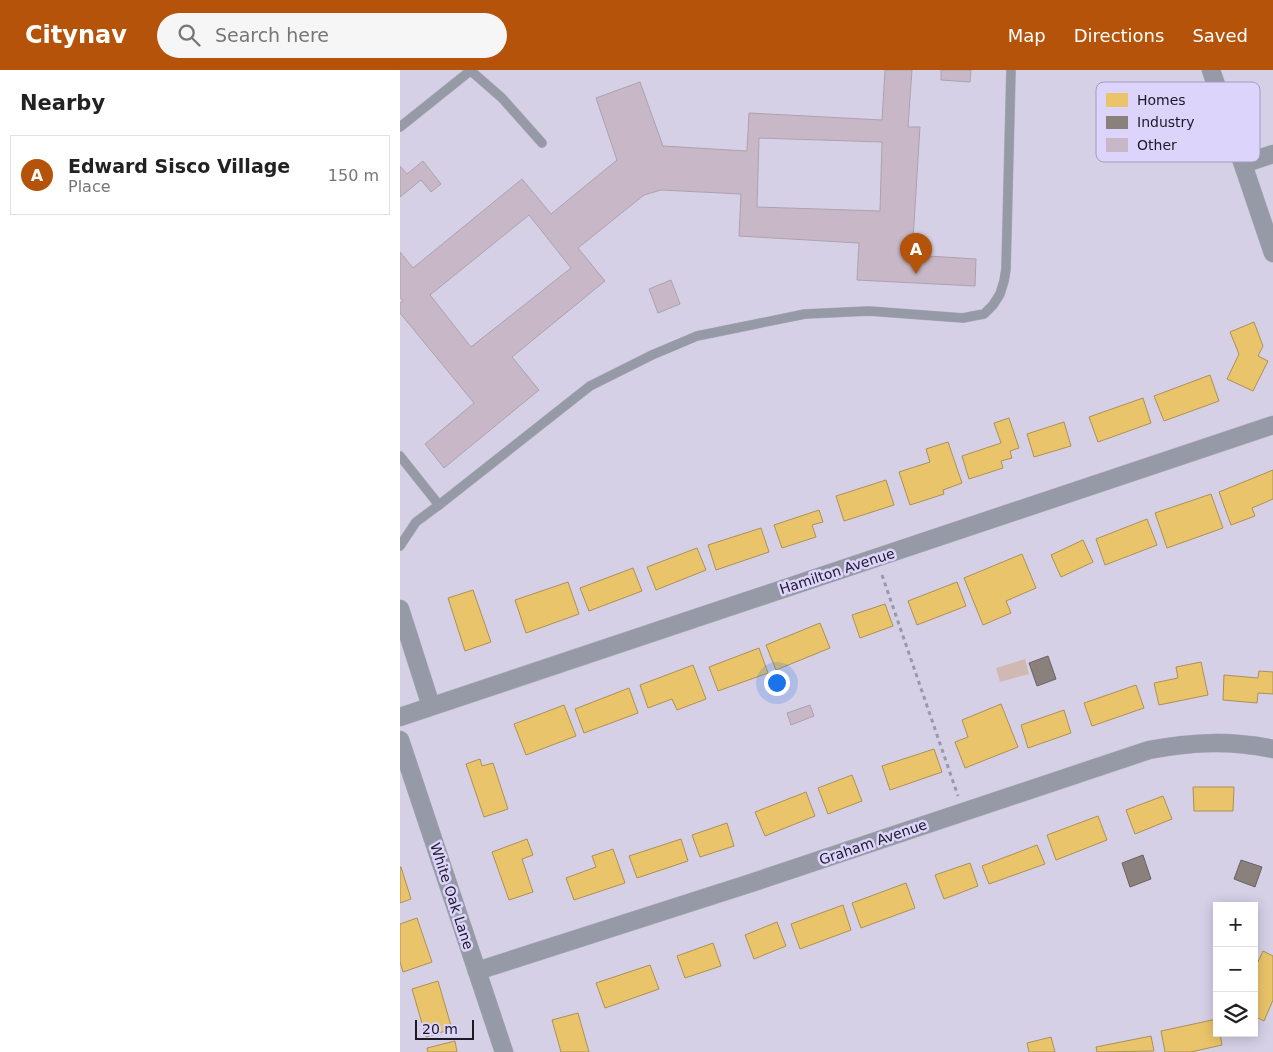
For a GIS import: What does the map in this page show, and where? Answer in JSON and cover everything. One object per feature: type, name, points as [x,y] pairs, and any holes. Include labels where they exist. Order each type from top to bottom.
[{"type":"street","points":[[1211,70],[1215,82]]},
{"type":"street","points":[[1260,158],[1273,154]]},
{"type":"street","points":[[1249,162],[1243,164],[1273,253]]},
{"type":"street","name":"Hamilton Avenue","points":[[400,718],[1273,424]]},
{"type":"street","points":[[400,609],[431,706]]},
{"type":"street","name":"White Oak Lane","points":[[400,740],[504,1052]]},
{"type":"street","name":"Graham Avenue","points":[[477,971],[742,886],[1149,750],[1182,744],[1217,742],[1254,745],[1273,749]]},
{"type":"lane","points":[[400,546],[416,522],[590,386],[652,355],[697,336],[806,314],[869,311],[963,318],[984,314],[1000,294],[1006,269],[1011,70]]},
{"type":"lane","points":[[400,127],[470,71],[502,98],[542,143]]},
{"type":"lane","points":[[400,456],[439,504]]},
{"type":"path","points":[[876,558],[964,812]]},
{"type":"shaded area","points":[[1025,659],[1029,674],[1000,682],[996,668]]},
{"type":"building: Homes","points":[[1254,322],[1263,346],[1258,356],[1268,361],[1253,391],[1227,379],[1239,354],[1230,332]]},
{"type":"building: Homes","points":[[1210,375],[1219,401],[1164,421],[1154,396]]},
{"type":"building: Homes","points":[[1143,398],[1151,423],[1098,442],[1089,417]]},
{"type":"building: Homes","points":[[1009,418],[1019,448],[1010,451],[1012,458],[1001,461],[1003,468],[969,479],[962,456],[1001,443],[994,423]]},
{"type":"building: Homes","points":[[1064,422],[1071,446],[1034,457],[1027,434]]},
{"type":"building: Homes","points":[[948,442],[962,483],[943,490],[944,494],[910,505],[899,472],[930,462],[926,449]]},
{"type":"building: Homes","points":[[1273,470],[1273,499],[1252,508],[1255,516],[1231,525],[1219,492]]},
{"type":"building: Homes","points":[[886,480],[894,505],[844,521],[836,496]]},
{"type":"building: Homes","points":[[1211,494],[1223,528],[1167,548],[1155,513]]},
{"type":"building: Homes","points":[[819,510],[823,522],[812,525],[816,537],[782,548],[774,525]]},
{"type":"building: Homes","points":[[1147,519],[1157,545],[1105,565],[1096,539]]},
{"type":"building: Homes","points":[[761,528],[769,552],[716,570],[708,545]]},
{"type":"building: Homes","points":[[1083,540],[1093,562],[1061,577],[1051,555]]},
{"type":"building: Homes","points":[[697,548],[706,570],[656,590],[647,567]]},
{"type":"building: Homes","points":[[1022,554],[1036,588],[1006,601],[1011,613],[983,625],[964,578]]},
{"type":"building: Homes","points":[[633,568],[642,591],[589,611],[580,588]]},
{"type":"building: Homes","points":[[568,582],[579,614],[526,633],[515,600]]},
{"type":"building: Homes","points":[[957,582],[966,606],[917,625],[908,601]]},
{"type":"building: Homes","points":[[473,590],[491,642],[465,651],[448,598]]},
{"type":"building: Homes","points":[[885,604],[893,626],[860,638],[852,615]]},
{"type":"building: Homes","points":[[820,623],[830,648],[776,670],[766,645]]},
{"type":"building: Homes","points":[[759,648],[768,673],[718,691],[709,667]]},
{"type":"building: Homes","points":[[1201,662],[1208,695],[1159,705],[1154,683],[1178,678],[1176,667]]},
{"type":"building: Homes","points":[[693,665],[706,699],[677,710],[672,699],[648,708],[640,685]]},
{"type":"building: Homes","points":[[1259,671],[1273,672],[1273,694],[1258,693],[1257,703],[1223,700],[1224,675],[1258,678]]},
{"type":"building: Homes","points":[[1136,685],[1144,708],[1092,726],[1084,703]]},
{"type":"building: Homes","points":[[629,688],[638,713],[584,733],[575,709]]},
{"type":"building: Homes","points":[[1001,704],[1018,747],[965,768],[955,742],[968,737],[962,720]]},
{"type":"building: Homes","points":[[564,705],[576,736],[526,755],[514,724]]},
{"type":"building: Homes","points":[[1064,710],[1071,733],[1028,748],[1021,725]]},
{"type":"building: Homes","points":[[934,749],[942,772],[890,790],[882,766]]},
{"type":"building: Homes","points":[[480,759],[482,766],[493,763],[508,809],[484,817],[466,764]]},
{"type":"building: Homes","points":[[852,775],[862,801],[828,814],[818,788]]},
{"type":"building: Homes","points":[[1193,787],[1234,787],[1233,811],[1194,811]]},
{"type":"building: Homes","points":[[806,792],[815,816],[765,836],[755,812]]},
{"type":"building: Homes","points":[[1163,796],[1172,819],[1135,834],[1126,810]]},
{"type":"building: Homes","points":[[1098,816],[1107,840],[1056,860],[1047,835]]},
{"type":"building: Homes","points":[[727,823],[734,846],[700,857],[692,835]]},
{"type":"building: Homes","points":[[527,839],[533,855],[522,859],[533,892],[509,900],[492,852]]},
{"type":"building: Homes","points":[[681,839],[688,861],[637,878],[629,856]]},
{"type":"building: Homes","points":[[1037,845],[1045,864],[989,884],[982,866]]},
{"type":"building: Homes","points":[[613,849],[625,883],[574,900],[566,878],[596,867],[592,856]]},
{"type":"building: Homes","points":[[970,863],[978,886],[944,899],[935,875]]},
{"type":"building: Homes","points":[[400,867],[411,899],[400,903]]},
{"type":"building: Homes","points":[[906,883],[915,908],[861,928],[852,903]]},
{"type":"building: Homes","points":[[843,905],[851,930],[800,949],[791,924]]},
{"type":"building: Homes","points":[[417,918],[432,962],[403,972],[400,962],[400,924]]},
{"type":"building: Homes","points":[[777,922],[786,946],[754,959],[745,935]]},
{"type":"building: Homes","points":[[713,943],[721,966],[685,978],[677,956]]},
{"type":"building: Homes","points":[[1263,951],[1273,956],[1273,1000],[1264,1021],[1258,1018],[1258,962]]},
{"type":"building: Homes","points":[[650,965],[659,989],[605,1008],[596,983]]},
{"type":"building: Homes","points":[[438,981],[452,1029],[426,1037],[412,989]]},
{"type":"building: Homes","points":[[578,1013],[589,1052],[561,1052],[552,1020]]},
{"type":"building: Homes","points":[[1213,1020],[1213,1037],[1221,1037],[1222,1045],[1191,1052],[1165,1052],[1161,1031]]},
{"type":"building: Homes","points":[[1151,1036],[1154,1051],[1097,1052],[1096,1047]]},
{"type":"building: Homes","points":[[1051,1037],[1055,1052],[1029,1052],[1027,1043]]},
{"type":"building: Homes","points":[[455,1041],[457,1052],[428,1052],[427,1048]]},
{"type":"building: Industry","points":[[1048,656],[1056,679],[1037,686],[1029,663]]},
{"type":"building: Industry","points":[[1143,855],[1151,879],[1130,887],[1122,863]]},
{"type":"building: Industry","points":[[1241,860],[1262,867],[1255,887],[1234,879]]},
{"type":"building: Other","points":[[885,70],[912,70],[908,127],[920,127],[912,255],[976,259],[975,286],[857,280],[859,243],[739,236],[741,194],[661,190],[644,195],[578,248],[605,281],[512,357],[539,390],[444,468],[425,444],[474,403],[400,313],[400,303],[403,301],[400,297],[400,252],[413,268],[522,179],[551,214],[617,160],[596,98],[640,82],[663,146],[747,151],[749,113],[882,120]],"holes":[[[759,138],[882,142],[880,211],[757,207]],[[529,215],[571,268],[471,347],[430,295]]]},
{"type":"building: Other","points":[[941,70],[971,70],[970,82],[941,80]]},
{"type":"building: Other","points":[[423,161],[441,184],[431,192],[421,180],[400,197],[400,166],[407,174]]},
{"type":"building: Other","points":[[671,280],[680,304],[658,313],[649,289]]},
{"type":"building: Other","points":[[810,705],[814,716],[791,725],[787,713]]},
{"type":"place","name":"Edward Sisco Village","points":[[916,274]]}]
